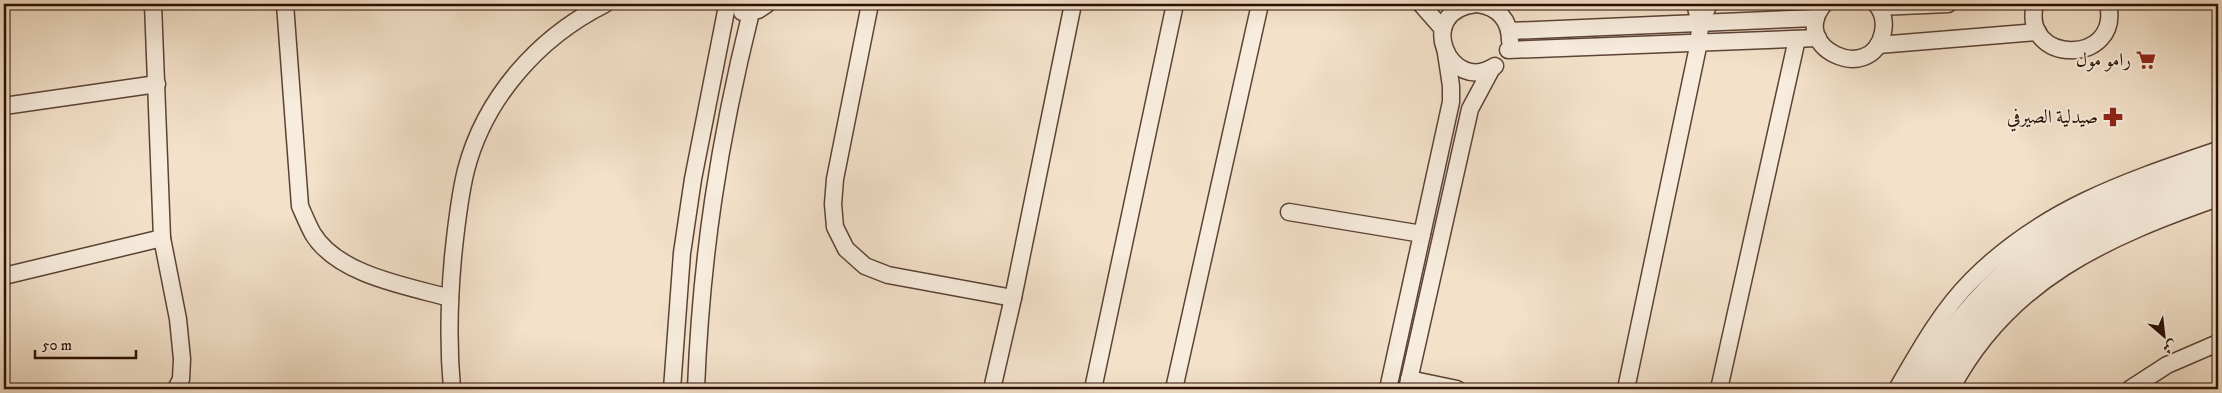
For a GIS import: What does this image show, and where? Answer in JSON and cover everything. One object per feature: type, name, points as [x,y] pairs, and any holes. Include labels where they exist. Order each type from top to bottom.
[{"type":"street","points":[[152,4],[157,84],[162,238],[180,336],[181,378],[176,389]]},
{"type":"street","points":[[285,4],[300,206],[314,235],[336,258],[365,273],[450,298]]},
{"type":"street","points":[[452,389],[449,361],[450,298],[457,219],[466,169],[484,123],[511,80],[544,43],[581,16],[605,4]]},
{"type":"street","points":[[672,389],[675,328],[685,234],[693,179],[726,5],[734,10],[751,12],[767,4]]},
{"type":"street","points":[[870,4],[835,178],[832,204],[835,227],[846,249],[865,266],[888,275],[1013,298]]},
{"type":"street","points":[[992,389],[1013,298],[1073,4]]},
{"type":"street","points":[[1093,389],[1174,4]]},
{"type":"street","points":[[1174,389],[1260,4]]},
{"type":"street","points":[[1420,4],[1443,30]]},
{"type":"street","points":[[1388,389],[1450,102],[1451,86],[1443,46],[1443,30],[1452,14],[1459,8],[1477,4],[1495,9],[1507,23],[1510,31],[1508,50],[1499,63],[1492,68],[1479,72],[1466,70],[1454,64],[1446,54]]},
{"type":"street","points":[[1626,389],[1699,42],[1700,23],[1695,4]]},
{"type":"street","points":[[1700,23],[1709,4]]},
{"type":"street","points":[[1878,45],[1884,26],[1877,6],[1948,4]]},
{"type":"street","points":[[2036,4],[2034,22],[2038,32],[2046,42],[2056,48],[2067,51],[2079,51],[2091,46],[2100,39],[2110,18],[2108,4]]},
{"type":"street","points":[[1510,31],[1700,23],[1820,11],[1818,38],[1831,54],[1846,59],[1861,58],[1878,45],[2038,32]]},
{"type":"street","points":[[696,389],[705,254],[716,172],[731,92],[751,12]]},
{"type":"street","points":[[1508,50],[1818,38]]},
{"type":"street","points":[[1719,389],[1797,39]]},
{"type":"street","points":[[1457,389],[1408,384],[1470,108],[1492,68]]},
{"type":"street","points":[[4,106],[157,84]]},
{"type":"street","points":[[1898,389],[1922,345],[1944,313],[1971,280],[2004,251],[2039,225],[2077,203],[2128,182],[2218,150]]},
{"type":"street","points":[[1916,389],[1940,349],[1961,320],[2001,277],[2026,256],[2052,237],[2114,204],[2218,166]]},
{"type":"street","points":[[1951,389],[1985,338],[2022,300],[2065,265],[2153,213],[2218,183]]},
{"type":"street","points":[[1934,389],[1975,328],[2012,288],[2064,250],[2103,227],[2218,198]]},
{"type":"street","points":[[1289,212],[1422,234]]},
{"type":"street","points":[[4,276],[162,238]]},
{"type":"street","points":[[2130,389],[2167,364],[2218,343]]},
{"type":"place","name":"رامو مول","points":[[2146,60]]},
{"type":"place","name":"صيدلية الصيرفي","points":[[2113,117]]}]
